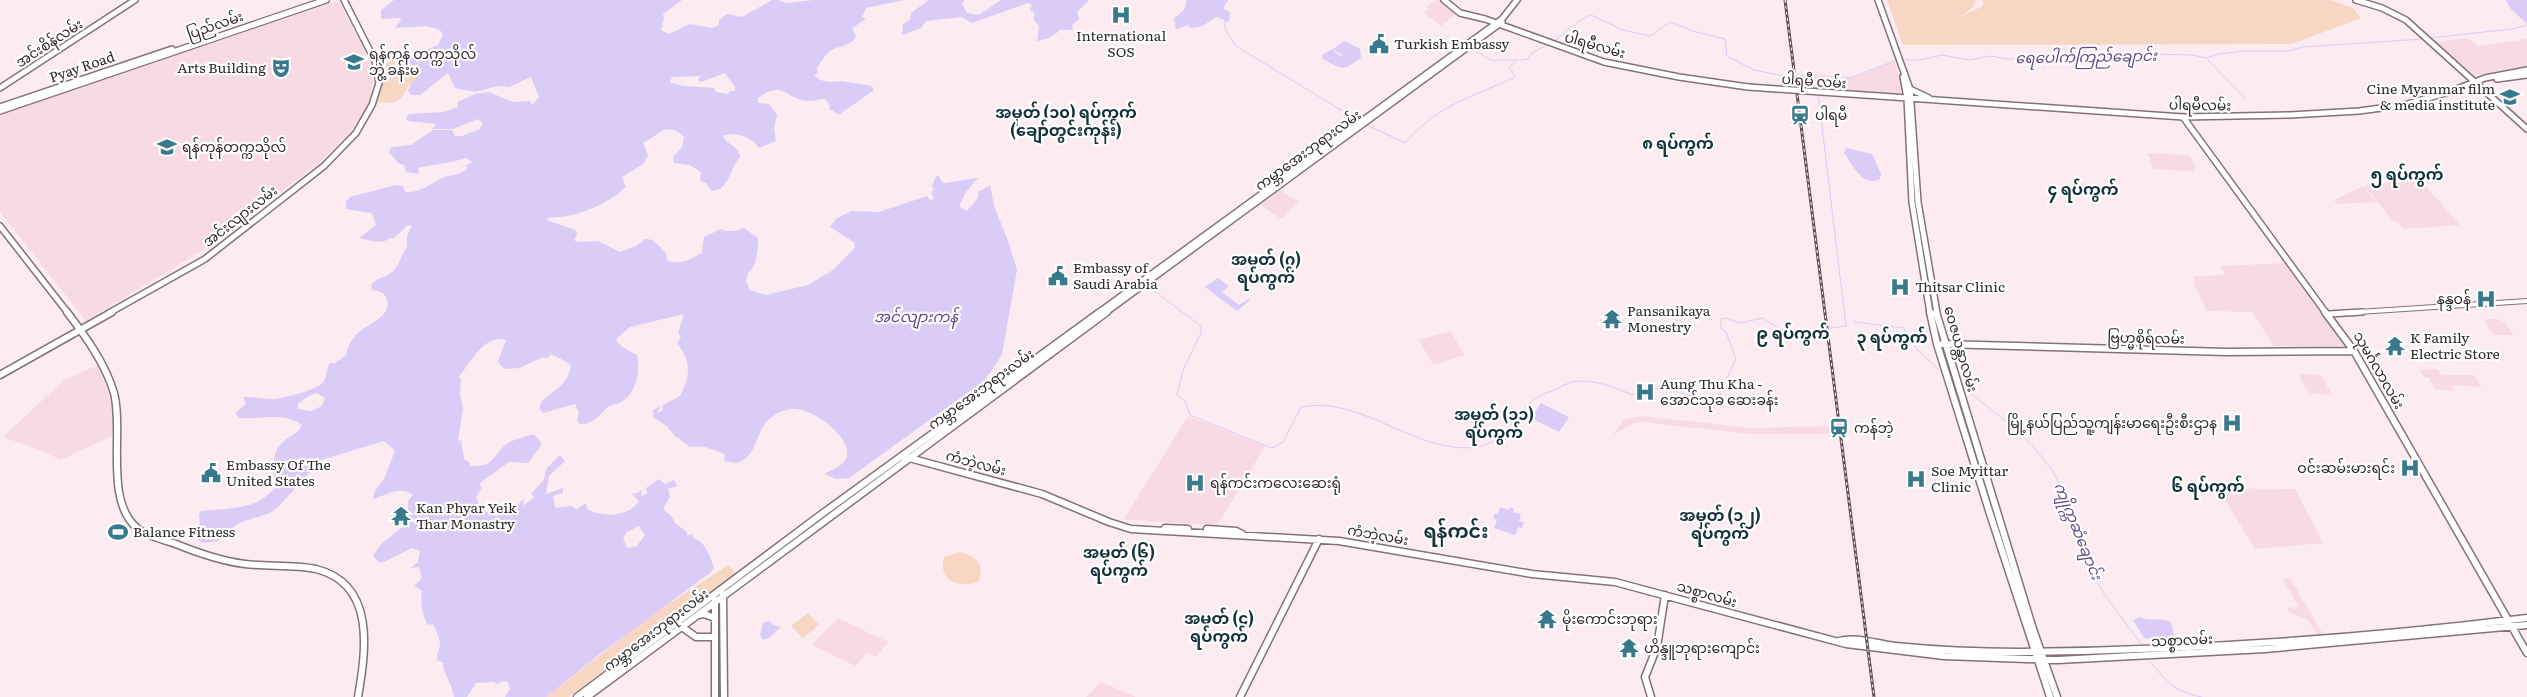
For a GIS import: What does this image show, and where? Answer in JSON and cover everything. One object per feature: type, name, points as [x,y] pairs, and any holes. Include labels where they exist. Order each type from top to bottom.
[{"type":"highway","name":"ပြည်လမ်း","points":[[0,110],[317,0]]},
{"type":"highway","name":"ပြည်လမ်း","points":[[170,51],[326,0]]},
{"type":"highway","name":"Pyay Road","points":[[0,110],[151,56],[170,51]]},
{"type":"main road","name":"အင်းစိန်လမ်း","points":[[0,87],[131,0]]},
{"type":"main road","name":"အင်းစိန်လမ်း","points":[[0,87],[135,0]]},
{"type":"main road","name":"အင်းလျားလမ်း","points":[[0,375],[217,250],[324,166],[356,133],[372,105],[378,89],[378,77],[375,62],[344,0]]},
{"type":"main road","name":"ပါရမီလမ်း","points":[[1444,0],[1460,13],[1497,23],[1604,62],[1679,77],[1748,87]]},
{"type":"main road","points":[[1503,19],[1517,0]]},
{"type":"main road","points":[[1389,103],[1503,19],[1522,0]]},
{"type":"main road","name":"ဝေဇယန္တာလမ်း","points":[[1876,0],[1908,89],[1916,242],[1937,344],[1993,526],[2047,679],[2050,697]]},
{"type":"main road","points":[[2356,0],[2400,15],[2433,42],[2527,134]]},
{"type":"main road","points":[[1485,19],[1503,19]]},
{"type":"main road","points":[[1485,19],[1491,28]]},
{"type":"main road","points":[[1503,19],[1509,28]]},
{"type":"main road","points":[[1491,28],[1509,28]]},
{"type":"main road","points":[[2482,89],[2487,79],[2527,70]]},
{"type":"main road","points":[[2463,71],[2487,79],[2527,75]]},
{"type":"main road","points":[[2463,71],[2468,82],[2465,86],[2482,89],[2527,129]]},
{"type":"main road","name":"ပါရမီလမ်း","points":[[1909,101],[1921,99],[2183,116],[2242,117],[2359,111],[2413,102],[2487,79]]},
{"type":"main road","name":"ပါရမီ လမ်း","points":[[1748,87],[1898,98]]},
{"type":"main road","points":[[1898,98],[1908,89],[1935,100]]},
{"type":"main road","points":[[1898,98],[1909,101]]},
{"type":"main road","name":"ကမ္ဘာအေးဘုရားလမ်း","points":[[1354,129],[1360,121],[1389,103]]},
{"type":"main road","name":"ကမ္ဘာအေးဘုရားလမ်း","points":[[577,697],[715,598],[1389,103]]},
{"type":"main road","name":"သုမင်္ဂလာလမ်း","points":[[2183,116],[2329,314],[2354,351],[2506,621],[2527,653]]},
{"type":"main road","name":"ဝေဇယန္တာလမ်း","points":[[1912,156],[1928,271],[1945,345],[2002,526],[2030,630]]},
{"type":"main road","points":[[0,226],[82,329],[103,363],[118,408],[118,473],[121,499],[125,514],[131,522],[138,529],[235,563],[317,569],[337,577],[352,591],[363,623],[364,655],[358,697]]},
{"type":"main road","points":[[87,337],[88,329],[95,322]]},
{"type":"main road","name":"ဗြဟ္မစိုရ်လမ်း","points":[[1937,344],[2200,352],[2354,351]]},
{"type":"main road","name":"ကမ္ဘာအေးဘုရားလမ်း","points":[[905,457],[921,448],[966,413]]},
{"type":"main road","points":[[1967,437],[1974,437]]},
{"type":"main road","points":[[921,448],[921,454],[927,463]]},
{"type":"main road","name":"ကံဘဲ့လမ်း","points":[[905,457],[1040,494],[1099,516],[1124,528],[1319,539],[1567,578]]},
{"type":"main road","points":[[1993,526],[2002,526]]},
{"type":"main road","points":[[1240,697],[1319,539]]},
{"type":"main road","name":"သစ္စာလမ်း","points":[[1567,578],[1615,582],[1846,644],[1933,655],[2039,656],[2058,660],[2328,645],[2527,625]]},
{"type":"main road","points":[[723,592],[724,697]]},
{"type":"main road","points":[[1651,697],[1645,677],[1657,647],[1665,595]]},
{"type":"main road","points":[[714,697],[715,598]]},
{"type":"main road","name":"ကမ္ဘာအေးဘုရားလမ်း","points":[[588,697],[682,627],[715,598]]},
{"type":"main road","points":[[696,616],[704,614],[715,618]]},
{"type":"main road","name":"သစ္စာလမ်း","points":[[2039,656],[2056,652],[2324,639],[2527,618]]},
{"type":"main road","points":[[682,627],[689,635],[702,639],[724,631]]},
{"type":"main road","points":[[2030,630],[2045,647],[2056,652]]},
{"type":"main road","points":[[2030,630],[2027,645],[2022,656],[2047,679]]},
{"type":"main road","points":[[2047,679],[2050,664],[2058,660]]},
{"type":"main road","name":"ဝေဇယန္တာလမ်း","points":[[2047,679],[2057,697]]},
{"type":"street","points":[[2329,314],[2527,301]]},
{"type":"shaded area","points":[[1436,0],[1441,0],[1456,14],[1441,26],[1424,13],[1429,9],[1426,7]]},
{"type":"shaded area","points":[[1887,0],[1976,0],[1973,7],[1962,16],[1983,6],[1983,0],[2330,0],[2353,8],[2361,18],[2292,44],[1903,45]]},
{"type":"shaded area","name":"ရန်ကုန်တက္ကသိုလ်","points":[[335,2],[340,4],[364,50],[370,65],[373,82],[369,104],[351,131],[318,164],[229,234],[86,321],[0,212],[0,114]]},
{"type":"shaded area","points":[[2468,38],[2478,46],[2527,39],[2527,67],[2475,75],[2436,42]]},
{"type":"shaded area","points":[[402,58],[406,64],[439,65],[408,87],[401,98],[393,103],[377,102],[375,98],[383,83],[380,80],[383,72],[380,64]]},
{"type":"shaded area","points":[[1895,61],[1903,88],[1900,94],[1799,89],[1796,73],[1855,77]]},
{"type":"shaded area","points":[[2147,153],[2189,155],[2196,167],[2192,171],[2154,169]]},
{"type":"shaded area","points":[[2421,181],[2460,225],[2404,229],[2396,221],[2393,221],[2364,185]]},
{"type":"shaded area","points":[[2363,186],[2376,202],[2337,204],[2334,200]]},
{"type":"shaded area","points":[[1278,189],[1299,202],[1281,219],[1259,204]]},
{"type":"shaded area","points":[[2285,263],[2345,346],[2274,346],[2252,312],[2207,311],[2194,284],[2194,276],[2226,275],[2220,266]]},
{"type":"shaded area","points":[[2485,319],[2498,319],[2505,323],[2514,335],[2495,335],[2488,328]]},
{"type":"shaded area","points":[[1451,331],[1464,355],[1437,364],[1432,363],[1419,340]]},
{"type":"shaded area","points":[[98,365],[115,413],[112,436],[60,460],[43,451],[3,437],[64,380]]},
{"type":"shaded area","points":[[2437,369],[2442,375],[2474,375],[2482,387],[2452,385],[2453,391],[2435,389],[2429,378],[2424,377],[2419,370]]},
{"type":"shaded area","points":[[2298,374],[2321,375],[2332,395],[2309,393]]},
{"type":"shaded area","name":"ရန်ကင်းကလေးဆေးရုံ","points":[[1188,416],[1265,446],[1217,526],[1124,519]]},
{"type":"shaded area","points":[[1642,416],[1751,428],[1835,426],[1836,434],[1751,434],[1642,422],[1635,423],[1613,435],[1624,420]]},
{"type":"shaded area","points":[[2218,488],[2295,489],[2323,543],[2255,549]]},
{"type":"shaded area","points":[[959,552],[970,555],[980,565],[981,575],[979,581],[965,584],[952,581],[947,577],[944,572],[944,557]]},
{"type":"shaded area","points":[[728,565],[737,574],[569,697],[546,697],[652,615]]},
{"type":"shaded area","points":[[2290,578],[2323,634],[2317,635],[2308,620],[2290,613],[2287,608],[2299,607],[2283,579]]},
{"type":"shaded area","points":[[808,613],[819,625],[803,638],[791,626]]},
{"type":"shaded area","points":[[838,618],[888,642],[876,657],[867,652],[856,666],[812,645]]},
{"type":"shaded area","points":[[1101,682],[1136,697],[1086,697]]},
{"type":"water","name":"အင်လျားကန်","points":[[394,0],[682,0],[663,14],[664,19],[661,30],[669,34],[690,24],[712,28],[719,25],[719,20],[727,14],[742,17],[772,0],[786,3],[814,0],[904,0],[866,8],[862,17],[866,19],[852,28],[856,37],[853,41],[827,54],[817,68],[818,73],[814,75],[820,80],[830,82],[841,81],[872,86],[874,90],[840,114],[835,113],[833,110],[830,111],[829,104],[825,99],[801,100],[780,90],[774,90],[758,98],[758,103],[769,104],[777,115],[774,128],[776,141],[759,148],[743,136],[733,134],[723,136],[726,141],[735,147],[740,157],[727,181],[720,189],[712,191],[706,183],[700,181],[701,172],[690,165],[674,163],[673,157],[682,147],[684,137],[671,129],[666,129],[643,142],[648,156],[643,164],[622,177],[626,187],[619,193],[580,213],[569,216],[550,217],[546,220],[576,230],[577,235],[574,240],[577,242],[598,241],[620,252],[636,246],[645,239],[653,240],[666,253],[667,260],[672,262],[685,261],[702,253],[704,237],[721,229],[732,231],[744,228],[758,238],[755,262],[748,273],[746,281],[750,290],[766,295],[808,285],[833,270],[855,248],[854,242],[830,227],[836,219],[851,211],[879,212],[927,196],[931,201],[934,198],[931,194],[934,189],[932,186],[936,176],[939,176],[942,182],[946,183],[978,178],[966,192],[959,206],[967,211],[978,198],[978,192],[990,185],[994,206],[1017,270],[1002,354],[981,383],[849,478],[836,479],[824,474],[844,462],[847,454],[845,445],[831,426],[810,413],[799,409],[790,409],[777,413],[768,420],[751,452],[746,458],[737,463],[724,461],[725,454],[711,449],[690,447],[675,436],[667,426],[654,418],[653,410],[661,406],[657,412],[662,411],[663,405],[680,396],[688,375],[685,356],[677,343],[681,337],[678,333],[684,314],[630,327],[616,339],[622,347],[637,355],[638,375],[636,382],[630,395],[625,400],[609,406],[596,419],[585,424],[580,424],[577,421],[579,412],[575,404],[543,413],[539,409],[542,401],[567,378],[571,366],[567,362],[551,354],[547,358],[541,358],[519,368],[504,369],[498,362],[506,340],[498,339],[491,341],[478,351],[459,377],[461,379],[460,395],[463,408],[458,441],[461,440],[464,459],[469,462],[470,466],[487,464],[507,444],[534,434],[542,444],[528,463],[509,462],[481,482],[479,485],[482,487],[476,497],[481,509],[489,513],[495,508],[493,512],[496,516],[510,511],[525,498],[522,506],[535,497],[531,494],[544,480],[546,469],[560,455],[565,461],[549,476],[546,494],[563,488],[563,493],[553,496],[555,508],[571,506],[577,509],[586,503],[587,509],[600,514],[622,513],[635,506],[639,501],[631,493],[635,494],[642,490],[641,497],[647,493],[646,488],[659,479],[665,484],[674,480],[677,486],[668,489],[670,497],[663,509],[672,517],[675,523],[687,532],[687,536],[692,534],[693,538],[704,546],[714,568],[710,573],[600,654],[546,697],[505,697],[510,689],[508,682],[504,681],[497,684],[493,682],[476,683],[467,697],[454,697],[443,663],[437,660],[440,646],[437,631],[433,624],[428,625],[424,617],[421,604],[422,591],[415,586],[412,588],[422,578],[419,567],[411,568],[418,562],[420,551],[412,548],[384,562],[379,562],[373,556],[381,544],[409,522],[408,501],[413,495],[409,492],[399,491],[373,499],[375,490],[384,479],[395,451],[384,441],[321,460],[278,507],[270,513],[239,523],[217,541],[203,543],[194,538],[200,526],[199,514],[201,511],[242,507],[268,495],[275,487],[274,458],[278,448],[298,431],[302,425],[288,418],[280,417],[239,418],[235,413],[246,404],[243,397],[278,399],[301,393],[321,384],[325,379],[330,363],[335,363],[346,355],[356,335],[386,311],[388,306],[385,295],[372,290],[371,285],[395,269],[407,247],[407,236],[412,226],[408,225],[393,239],[375,241],[359,238],[376,225],[372,213],[346,209],[346,202],[350,197],[396,185],[403,186],[405,192],[419,190],[442,178],[458,174],[468,167],[465,166],[472,162],[466,158],[418,168],[419,174],[406,172],[404,165],[399,164],[389,152],[392,147],[411,145],[433,130],[452,130],[455,136],[462,136],[480,129],[483,123],[478,119],[453,129],[432,129],[436,124],[408,121],[406,119],[409,114],[444,112],[458,107],[457,102],[475,94],[489,92],[513,102],[530,101],[532,105],[539,97],[531,77],[509,87],[498,86],[475,92],[455,88],[448,73],[420,95],[411,95],[408,91],[412,82],[422,72],[420,68],[414,69],[411,64],[407,64],[409,57],[438,45],[443,35],[440,30],[427,26],[395,28],[401,20],[400,18],[381,19],[381,10]],"holes":[[[725,73],[735,87],[735,91],[730,91],[728,94],[716,92],[714,88],[685,86],[670,82],[672,77],[701,76],[698,80],[701,82]],[[317,393],[325,398],[322,406],[311,411],[298,409],[298,404],[307,397]],[[639,526],[645,535],[637,546],[627,548],[623,538],[627,532]]]},
{"type":"water","points":[[929,0],[964,0],[962,4],[967,13],[979,15],[1001,0],[1089,0],[1077,12],[1079,19],[1072,25],[1073,30],[1059,30],[1053,36],[1037,41],[1039,26],[1034,20],[1034,12],[1030,10],[1032,5],[1028,3],[972,23],[962,17],[926,21],[921,28],[902,35],[903,24],[910,20],[911,13]]},
{"type":"water","points":[[1186,0],[1228,0],[1223,9],[1230,12],[1229,21],[1224,22],[1225,20],[1216,17],[1199,27],[1192,28],[1188,27],[1189,25],[1176,29],[1174,18],[1184,9]]},
{"type":"water","points":[[2506,0],[2527,0],[2527,24],[2511,9]]},
{"type":"water","points":[[1345,41],[1360,49],[1361,58],[1346,67],[1339,67],[1323,59],[1322,55],[1332,49],[1340,56],[1342,55],[1333,49]]},
{"type":"water","points":[[1846,148],[1872,154],[1881,174],[1880,179],[1874,181],[1863,178],[1844,153]]},
{"type":"water","points":[[1218,278],[1229,286],[1222,292],[1239,305],[1248,299],[1250,300],[1237,311],[1205,287]]},
{"type":"water","points":[[1541,403],[1569,417],[1559,432],[1531,418]]},
{"type":"water","points":[[1500,507],[1509,510],[1510,507],[1514,509],[1513,512],[1521,514],[1519,521],[1524,522],[1522,528],[1518,527],[1515,535],[1494,528],[1497,520],[1493,518],[1495,513],[1498,514]]},
{"type":"water","points":[[2140,617],[2171,622],[2175,639],[2144,638],[2133,620]]},
{"type":"water","points":[[770,621],[773,625],[781,627],[769,638],[763,640],[760,635],[763,623]]},
{"type":"waterway","name":"ရေပေါက်ကြည်ချောင်း","points":[[1552,42],[1581,20],[1591,15],[1623,30],[1650,36],[1670,22],[1693,31],[1725,39],[1727,56],[1754,70],[1779,75],[1805,76],[1820,83]]},
{"type":"waterway","points":[[1225,23],[1225,29],[1236,46],[1359,121]]},
{"type":"waterway","name":"ရေပေါက်ကြည်ချောင်း","points":[[2429,38],[2512,29],[2527,25]]},
{"type":"waterway","name":"ရေပေါက်ကြည်ချောင်း","points":[[1901,60],[1920,60],[1942,55],[1969,60],[1991,56],[2007,59],[2078,56],[2128,58],[2152,54],[2192,55],[2207,58],[2218,54],[2245,51],[2289,51],[2301,47],[2423,39]]},
{"type":"waterway","points":[[1470,48],[1493,61],[1519,60],[1528,59],[1532,53],[1549,44]]},
{"type":"waterway","points":[[2207,59],[2245,98]]},
{"type":"waterway","name":"ရေပေါက်ကြည်ချောင်း","points":[[1820,83],[1847,79],[1897,60]]},
{"type":"waterway","points":[[1365,124],[1405,143],[1430,119],[1456,103],[1515,77],[1509,67],[1516,62]]},
{"type":"waterway","name":"ရေပေါက်ကြည်ချောင်း","points":[[1818,89],[1820,83]]},
{"type":"waterway","points":[[1149,287],[1201,326],[1201,333],[1183,370],[1177,395],[1185,401],[1190,415],[1272,448],[1283,442],[1301,407],[1323,405],[1345,409],[1433,443],[1455,447],[1477,447],[1486,445],[1500,436],[1534,399],[1576,381],[1593,382],[1632,395],[1653,388],[1675,391],[1718,402],[1722,396],[1717,388],[1725,382],[1736,359],[1726,332],[1721,329],[1721,319],[1726,318],[1739,323],[1763,318],[1784,331],[1796,334],[1821,333],[1823,329],[1846,326],[1818,93]]},
{"type":"waterway","name":"ကျိုက္ကဆံချောင်း","points":[[1854,322],[1904,328],[1914,346],[1938,369]]},
{"type":"waterway","name":"ကျိုက္ကဆံချောင်း","points":[[1962,386],[2032,445],[2051,469],[2068,504],[2083,553],[2093,576],[2141,644]]},
{"type":"waterway","name":"ကျိုက္ကဆံချောင်း","points":[[2148,659],[2171,684],[2184,692],[2202,697]]},
{"type":"railway","points":[[1785,0],[1874,697]]},
{"type":"place","name":"International SOS","points":[[1121,15]]},
{"type":"place","name":"Turkish Embassy","points":[[1379,44]]},
{"type":"place","name":"ရန်ကုန် တက္ကသိုလ် ဘွဲ့ ခန်းမ","points":[[354,62]]},
{"type":"place","name":"Arts Building","points":[[281,68]]},
{"type":"place","name":"Cine Myanmar film & media institute","points":[[2510,97]]},
{"type":"place","name":"ပါရမီ","points":[[1800,115]]},
{"type":"place","name":"ရန်ကုန်တက္ကသိုလ်","points":[[167,147]]},
{"type":"place","name":"Embassy of Saudi Arabia","points":[[1058,276]]},
{"type":"place","name":"Thitsar Clinic","points":[[1900,287]]},
{"type":"place","name":"နန္ဒဝန်","points":[[2486,299]]},
{"type":"place","name":"Pansanikaya Monestry","points":[[1612,319]]},
{"type":"place","name":"K Family Electric Store","points":[[2395,346]]},
{"type":"place","name":"Aung Thu Kha - အောင်သုခ ဆေးခန်း","points":[[1645,392]]},
{"type":"place","name":"မြို့နယ်ပြည်သူ့ကျန်းမာရေးဦးစီးဌာန","points":[[2232,423]]},
{"type":"place","name":"ကန်ဘဲ့","points":[[1839,428]]},
{"type":"place","name":"ဝင်းဆမ်းမားရင်း","points":[[2410,468]]},
{"type":"place","name":"Embassy Of The United States","points":[[211,473]]},
{"type":"place","name":"Soe Myittar Clinic","points":[[1916,479]]},
{"type":"place","name":"ရန်ကင်းကလေးဆေးရုံ","points":[[1195,483]]},
{"type":"place","name":"Kan Phyar Yeik Thar Monastry","points":[[401,516]]},
{"type":"place","name":"Balance Fitness","points":[[118,532]]},
{"type":"place","name":"မိုးကောင်းဘုရား","points":[[1547,619]]},
{"type":"place","name":"ဟိန္ဒူဘုရားကျောင်း","points":[[1629,648]]},
{"type":"district","name":"အမှတ် (၁၀) ရပ်ကွက် (ချော်တွင်းကုန်း)","points":[[1066,121]]},
{"type":"district","name":"၈ ရပ်ကွက်","points":[[1678,143]]},
{"type":"district","name":"၅ ရပ်ကွက်","points":[[2407,174]]},
{"type":"district","name":"၄ ရပ်ကွက်","points":[[2083,189]]},
{"type":"district","name":"အမှတ် (၇) ရပ်ကွက်","points":[[1266,268]]},
{"type":"district","name":"၉ ရပ်ကွက်","points":[[1793,333]]},
{"type":"district","name":"၃ ရပ်ကွက်","points":[[1892,337]]},
{"type":"district","name":"အမှတ် (၁၁) ရပ်ကွက်","points":[[1494,423]]},
{"type":"district","name":"၆ ရပ်ကွက်","points":[[2208,486]]},
{"type":"district","name":"အမှတ် (၁၂) ရပ်ကွက်","points":[[1720,524]]},
{"type":"district","name":"ရန်ကင်း","points":[[1456,531]]},
{"type":"district","name":"အမှတ် (၆) ရပ်ကွက်","points":[[1119,561]]},
{"type":"district","name":"အမှတ် (၄) ရပ်ကွက်","points":[[1219,627]]}]
